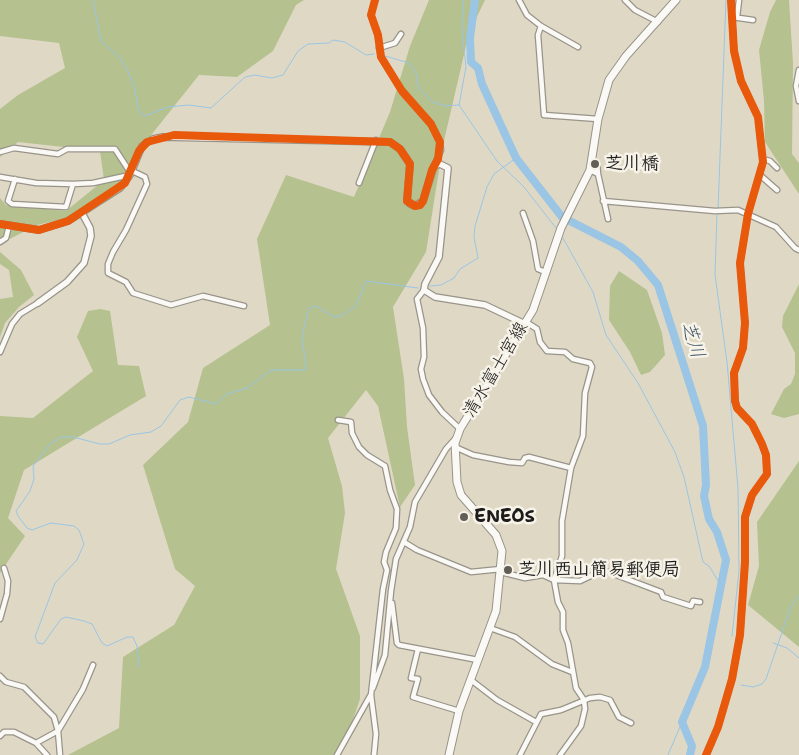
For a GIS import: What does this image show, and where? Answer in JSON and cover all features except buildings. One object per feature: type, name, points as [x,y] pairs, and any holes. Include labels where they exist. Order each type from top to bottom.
[{"type":"main road","name":"清水富士宮線","points":[[449,755],[459,711],[490,628],[498,600],[502,551],[500,540],[464,499],[458,487],[455,447],[459,433],[533,310],[561,228],[590,170],[598,119],[609,80],[626,56],[676,0]]},
{"type":"street","points":[[0,224],[39,230],[62,223],[82,213],[120,188],[131,174],[142,146],[163,136],[376,140],[390,142],[407,158],[411,170],[407,201],[415,206],[423,201],[441,150],[431,124],[402,91],[381,57],[378,35],[371,15],[375,0]]},
{"type":"street","points":[[519,0],[527,15],[541,26],[578,47]]},
{"type":"street","points":[[625,0],[635,10],[658,22]]},
{"type":"street","points":[[731,0],[735,17]]},
{"type":"street","points":[[706,754],[718,727],[732,678],[740,635],[745,517],[752,495],[767,474],[766,455],[762,444],[752,424],[737,408],[735,401],[734,373],[744,338],[744,301],[740,263],[748,214],[761,176],[763,159],[758,117],[741,81],[734,51],[735,17],[739,0]]},
{"type":"street","points":[[735,17],[753,20]]},
{"type":"street","points":[[541,26],[538,35],[544,115],[598,119]]},
{"type":"street","points":[[379,48],[395,43],[401,34]]},
{"type":"street","points":[[799,70],[796,86],[799,101]]},
{"type":"street","points":[[359,182],[376,140]]},
{"type":"street","points":[[0,152],[14,148],[58,154],[68,149],[115,149],[131,174]]},
{"type":"street","points":[[763,159],[770,161],[777,168]]},
{"type":"street","points":[[597,163],[608,219]]},
{"type":"street","points":[[337,755],[371,695],[385,656],[396,559],[410,527],[415,502],[446,449],[459,433],[429,395],[421,369],[424,357],[423,328],[417,299],[424,290],[425,284],[439,257],[448,178],[448,168],[440,164],[434,166]]},
{"type":"street","points":[[590,170],[598,174]]},
{"type":"street","points":[[0,177],[73,184],[93,183],[131,174],[145,177],[146,184],[126,230],[113,252],[108,264],[108,273],[126,282],[133,293],[164,304],[171,305],[203,296],[244,306]]},
{"type":"street","points":[[761,176],[777,190]]},
{"type":"street","points":[[15,179],[8,201],[12,204],[66,207],[73,184]]},
{"type":"street","points":[[603,201],[718,211],[738,210],[776,227],[799,250]]},
{"type":"street","points":[[0,352],[12,324],[20,314],[67,282],[84,263],[91,236],[90,228],[82,213]]},
{"type":"street","points":[[523,213],[533,241],[538,269],[545,272]]},
{"type":"street","points":[[0,242],[6,238],[9,226]]},
{"type":"street","points":[[424,290],[434,297],[495,309],[537,328],[540,342],[547,351],[565,352],[573,359],[590,363],[592,367],[585,393],[583,436],[571,468],[562,522],[562,556],[554,580],[558,602],[563,612],[563,630],[568,643],[572,672],[576,688],[584,700],[585,709],[580,726],[560,755]]},
{"type":"street","points":[[338,420],[351,422],[352,433],[359,448],[385,466],[390,490],[397,509],[396,528],[384,562],[387,570],[382,589],[371,695],[376,734],[374,755]]},
{"type":"street","points":[[455,447],[473,455],[509,462],[522,463],[524,458],[529,457],[571,468]]},
{"type":"street","points":[[404,542],[417,550],[471,572],[501,570],[526,578],[543,575],[554,580],[580,581],[603,570],[661,592],[663,597],[691,606],[692,601],[700,602]]},
{"type":"street","points":[[0,619],[7,594],[8,581],[4,568]]},
{"type":"street","points":[[391,595],[397,643],[418,649],[478,660]]},
{"type":"street","points":[[490,628],[515,637],[552,664],[572,672]]},
{"type":"street","points":[[418,649],[411,678],[418,679],[413,696],[459,711]]},
{"type":"street","points":[[36,743],[58,731],[83,689],[93,665]]},
{"type":"street","points":[[0,676],[6,682],[24,687],[54,717],[58,731],[60,755]]},
{"type":"street","points":[[471,680],[497,700],[536,722]]},
{"type":"street","points":[[520,755],[532,736],[536,722],[541,714],[561,710],[584,700],[600,697],[610,700],[619,718],[632,723]]},
{"type":"street","points":[[0,736],[4,732],[14,732],[36,743],[47,755]]},
{"type":"green space","points":[[0,0],[304,0],[296,5],[273,51],[237,77],[199,75],[148,139],[121,189],[89,213],[37,225],[0,244],[0,198],[6,205],[66,211],[104,180],[100,151],[18,142],[0,157],[0,109],[18,95],[65,68],[59,43],[0,36]]},
{"type":"green space","points":[[429,0],[485,0],[469,33],[443,145],[426,252],[393,307],[404,379],[407,427],[415,485],[400,507],[378,406],[366,390],[328,438],[342,486],[345,513],[336,569],[360,636],[360,699],[341,755],[68,755],[119,728],[123,657],[174,625],[195,586],[175,569],[143,465],[188,422],[203,368],[270,325],[257,239],[286,175],[354,197],[390,112],[410,46]]},
{"type":"green space","points":[[776,0],[789,0],[793,63],[792,154],[799,163],[799,194],[765,142],[764,101],[759,50],[770,12]]},
{"type":"green space","points":[[0,252],[21,270],[34,295],[19,307],[5,323],[0,337],[0,299],[13,297],[9,270],[0,264]]},
{"type":"green space","points":[[619,271],[647,290],[662,333],[665,355],[650,372],[641,375],[630,352],[609,320],[610,286]]},
{"type":"green space","points":[[799,284],[799,414],[784,418],[771,414],[784,389],[791,384],[795,374],[795,353],[782,327],[783,316]]},
{"type":"green space","points":[[100,309],[110,311],[118,365],[139,366],[146,396],[24,470],[8,518],[25,536],[0,573],[0,416],[33,418],[93,371],[77,337],[88,311]]},
{"type":"green space","points":[[799,461],[799,647],[748,605],[759,566],[757,522]]},
{"type":"waterway","points":[[93,0],[101,41],[120,58],[128,71],[134,86],[139,112],[145,116],[168,107],[189,105],[211,108],[245,77],[255,75],[272,78],[283,75],[298,51],[308,44],[329,43],[333,40],[345,42],[366,55],[374,54]]},
{"type":"waterway","points":[[463,0],[462,30],[466,67],[459,105],[497,161],[524,187],[556,228]]},
{"type":"waterway","name":"芝川","points":[[475,0],[470,38],[471,62],[478,68],[482,84],[516,158],[562,217],[621,247],[638,261],[658,285],[703,426],[706,485],[704,496],[709,519],[717,532],[726,560],[705,667],[682,722],[692,746],[690,755]]},
{"type":"waterway","points":[[718,209],[726,0]]},
{"type":"waterway","points":[[385,56],[409,63],[416,73],[419,89],[433,102],[445,106],[459,105]]},
{"type":"waterway","points":[[430,286],[441,285],[454,278],[460,269],[478,258],[474,237],[475,226],[487,187],[494,174],[516,158]]},
{"type":"waterway","points":[[717,213],[715,275],[727,362],[738,488],[739,571],[732,636]]},
{"type":"waterway","points":[[563,238],[593,292],[606,335],[638,383],[675,452],[684,477],[703,562],[709,566],[720,584]]},
{"type":"waterway","points":[[139,667],[137,646],[133,637],[127,637],[107,646],[102,643],[92,624],[84,621],[66,617],[61,619],[43,644],[38,643],[35,637],[55,583],[77,560],[84,544],[79,530],[74,526],[51,523],[32,530],[27,528],[18,516],[16,511],[30,491],[34,479],[33,466],[49,445],[61,437],[73,437],[100,444],[109,444],[130,435],[151,432],[161,426],[180,400],[189,397],[216,404],[227,394],[247,388],[271,370],[305,370],[302,336],[309,308],[316,306],[334,317],[341,316],[356,306],[366,281],[418,288]]},
{"type":"waterway","points":[[741,685],[753,687],[762,684],[766,679],[791,606],[799,596]]},
{"type":"waterway","points":[[773,643],[787,648],[799,658]]},
{"type":"waterway","points":[[668,755],[682,722]]},
{"type":"cycle path","points":[[0,224],[39,230],[68,221],[125,183],[139,151],[147,142],[174,135],[390,142],[400,149],[410,164],[407,201],[415,206],[420,205],[423,201],[432,170],[438,159],[440,142],[431,124],[402,91],[381,57],[378,35],[371,15],[375,0]]},
{"type":"cycle path","points":[[706,755],[718,727],[732,679],[740,635],[745,562],[745,517],[752,495],[767,474],[766,455],[762,444],[752,424],[737,408],[735,401],[734,373],[743,348],[745,323],[740,263],[748,214],[763,162],[758,117],[741,81],[734,51],[731,0]]},
{"type":"place","name":"芝川橋","points":[[595,164]]},
{"type":"place","name":"ENEOS","points":[[464,517]]},
{"type":"place","name":"芝川西山簡易郵便局","points":[[508,570]]}]
